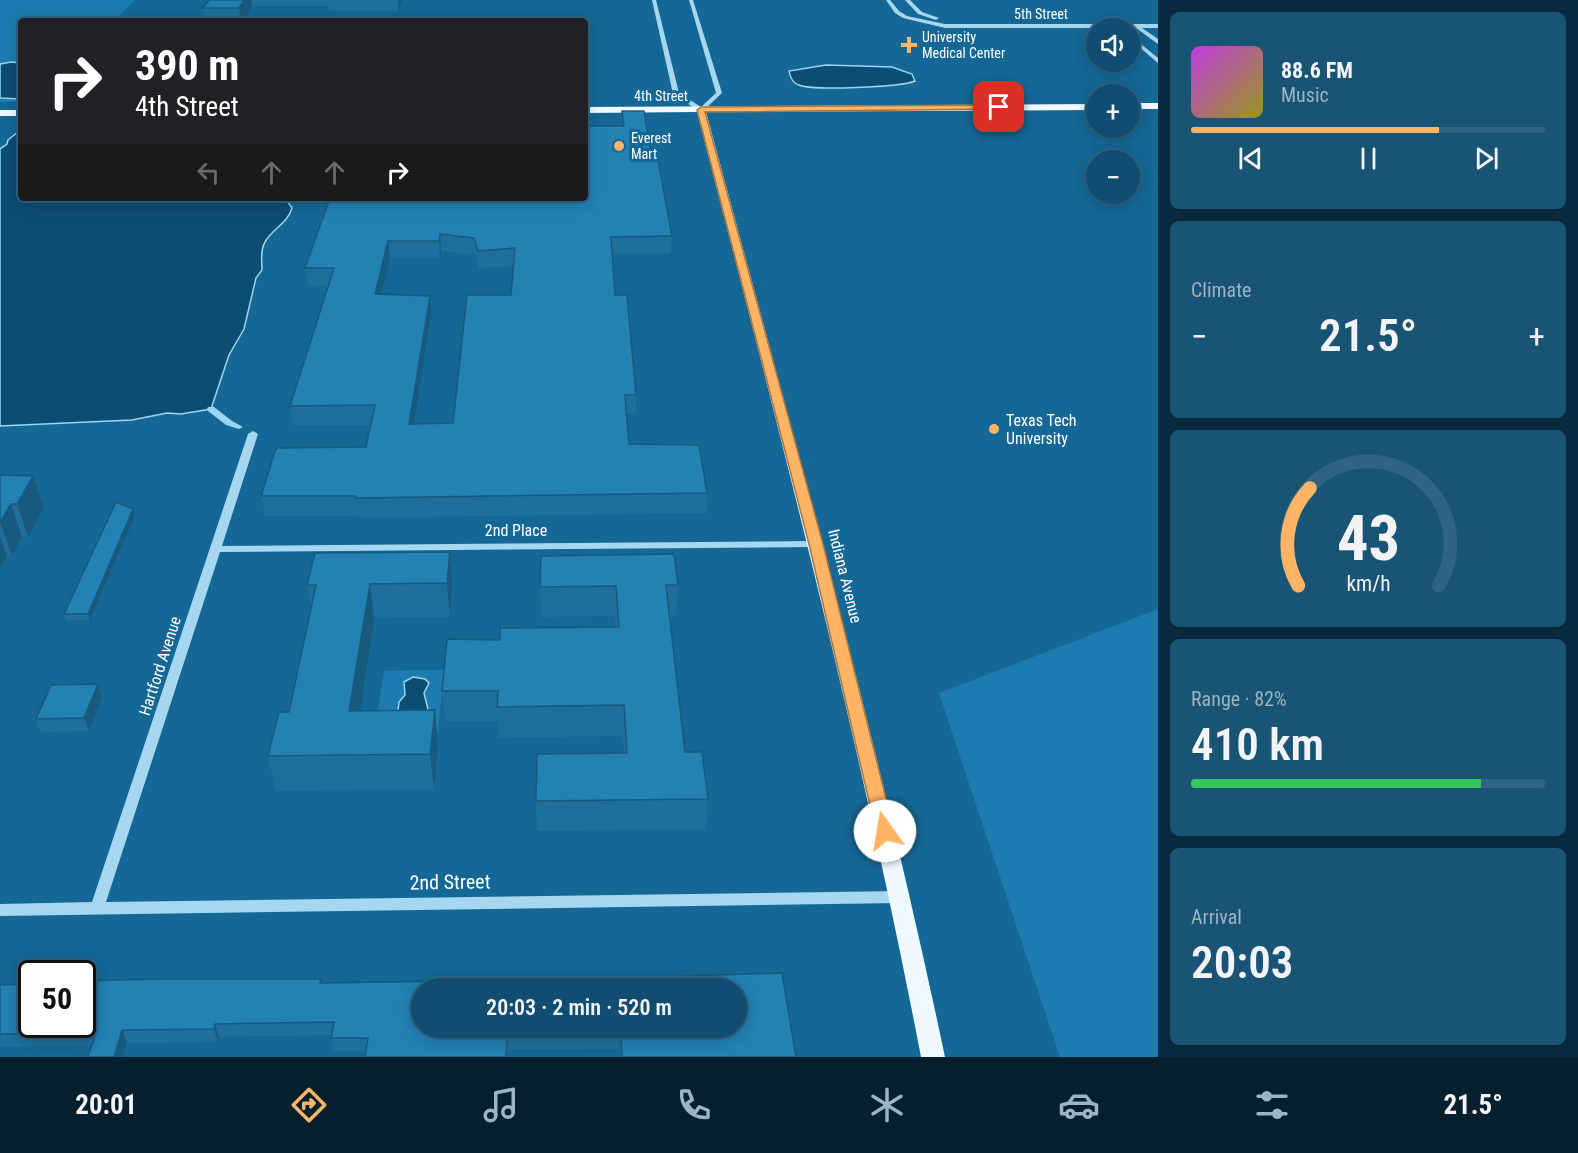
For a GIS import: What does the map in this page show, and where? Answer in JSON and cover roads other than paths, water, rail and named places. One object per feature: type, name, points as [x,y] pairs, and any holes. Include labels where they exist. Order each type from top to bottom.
[{"type":"main road","name":"4th Street","points":[[588,110],[1086,106]]},
{"type":"main road","points":[[1140,106],[1158,106]]},
{"type":"main road","name":"Indiana Avenue","points":[[701,110],[816,544],[901,897],[933,1057]]},
{"type":"main road","points":[[0,113],[18,113]]},
{"type":"street","points":[[654,0],[676,94],[701,110],[720,93],[691,0]]},
{"type":"street","name":"5th Street","points":[[888,0],[901,15],[924,22],[960,27],[1086,27]]},
{"type":"street","name":"5th Street","points":[[907,0],[918,12],[931,17],[957,21],[1086,20]]},
{"type":"street","name":"5th Street","points":[[1140,19],[1158,19]]},
{"type":"street","name":"5th Street","points":[[1140,26],[1158,26]]},
{"type":"street","points":[[1140,28],[1158,42]]},
{"type":"street","points":[[1140,46],[1158,61]]},
{"type":"street","name":"Hartford Avenue","points":[[97,909],[253,434]]},
{"type":"street","name":"2nd Place","points":[[216,549],[816,544]]},
{"type":"street","name":"2nd Street","points":[[0,910],[901,897]]},
{"type":"waterway","points":[[211,409],[229,423],[239,427]]},
{"type":"place","name":"University Medical Center","points":[[909,45]]},
{"type":"place","name":"Everest Mart","points":[[619,146]]},
{"type":"place","name":"Texas Tech University","points":[[994,429]]}]
